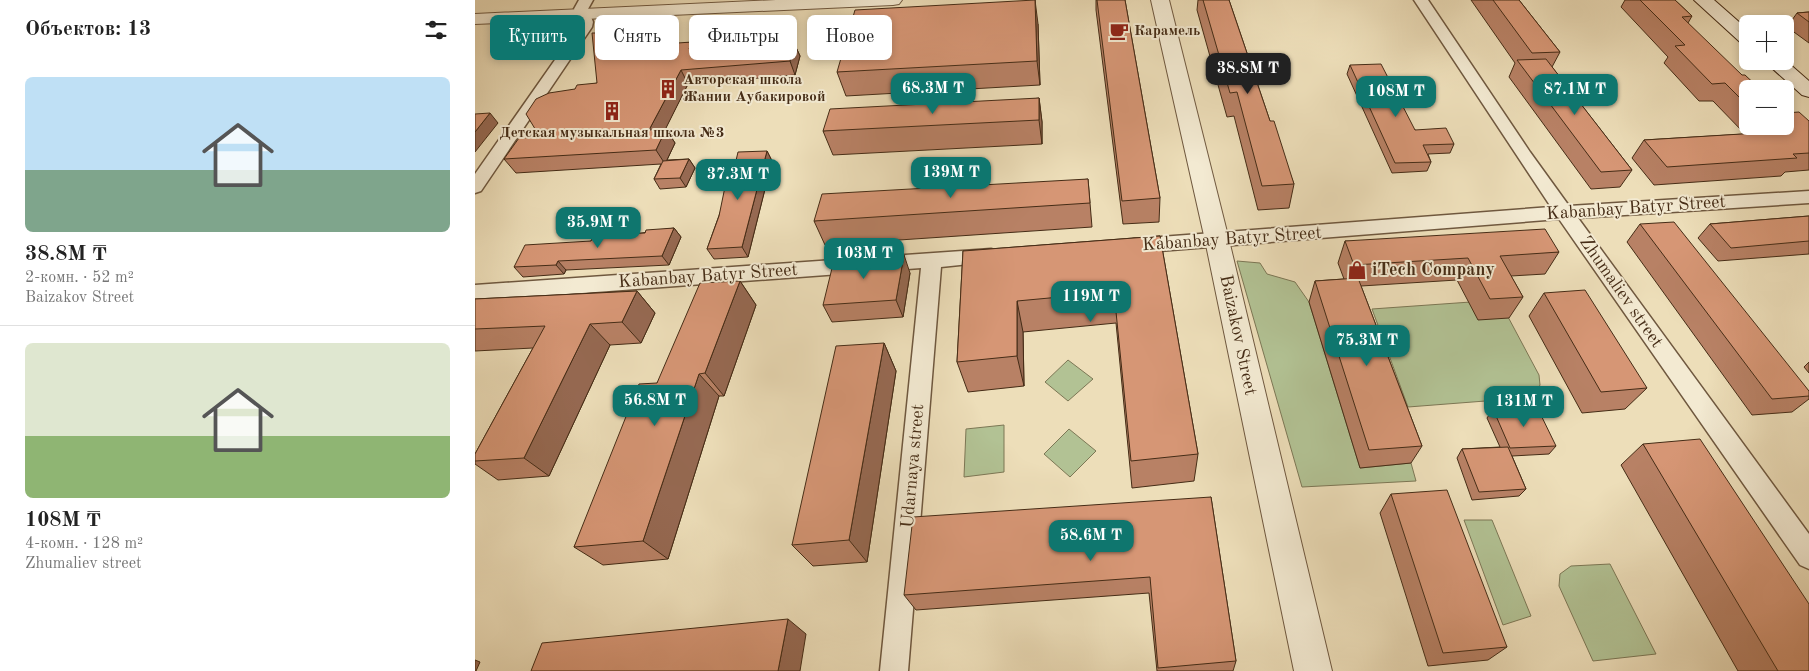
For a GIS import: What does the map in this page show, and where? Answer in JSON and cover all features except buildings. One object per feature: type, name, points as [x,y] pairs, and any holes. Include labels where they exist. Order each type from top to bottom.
[{"type":"street","points":[[475,19],[584,7],[893,0]]},
{"type":"street","name":"Baizakov Street","points":[[1160,0],[1217,240],[1313,671]]},
{"type":"street","name":"Zhumaliev street","points":[[1421,0],[1524,156],[1809,556]]},
{"type":"street","points":[[1703,0],[1739,31]]},
{"type":"street","points":[[475,187],[585,28],[584,7]]},
{"type":"street","points":[[1784,70],[1809,91]]},
{"type":"street","name":"Kabanbay Batyr Street","points":[[1120,247],[1565,212],[1809,197]]},
{"type":"street","name":"Kabanbay Batyr Street","points":[[475,293],[1011,255]]},
{"type":"street","name":"Udarnaya street","points":[[894,671],[932,260]]},
{"type":"green space","points":[[1237,261],[1260,263],[1267,274],[1295,282],[1309,302],[1360,468],[1411,463],[1416,481],[1302,487]]},
{"type":"green space","points":[[1499,300],[1539,375],[1540,385],[1536,393],[1524,398],[1408,407],[1372,309]]},
{"type":"green space","points":[[1068,360],[1093,379],[1068,401],[1045,382]]},
{"type":"green space","points":[[1004,425],[1004,472],[964,477],[966,429]]},
{"type":"green space","points":[[1069,429],[1096,451],[1070,477],[1044,454]]},
{"type":"green space","points":[[1464,520],[1492,520],[1531,616],[1503,625]]},
{"type":"green space","points":[[1610,564],[1656,654],[1593,661],[1559,586],[1560,574],[1571,566]]},
{"type":"place","name":"Карамель","points":[[1119,31]]},
{"type":"place","name":"Авторская школа Жании Аубакировой","points":[[668,89]]},
{"type":"place","name":"Детская музыкальная школа №3","points":[[612,111]]},
{"type":"place","name":"iTech Company","points":[[1357,270]]}]
